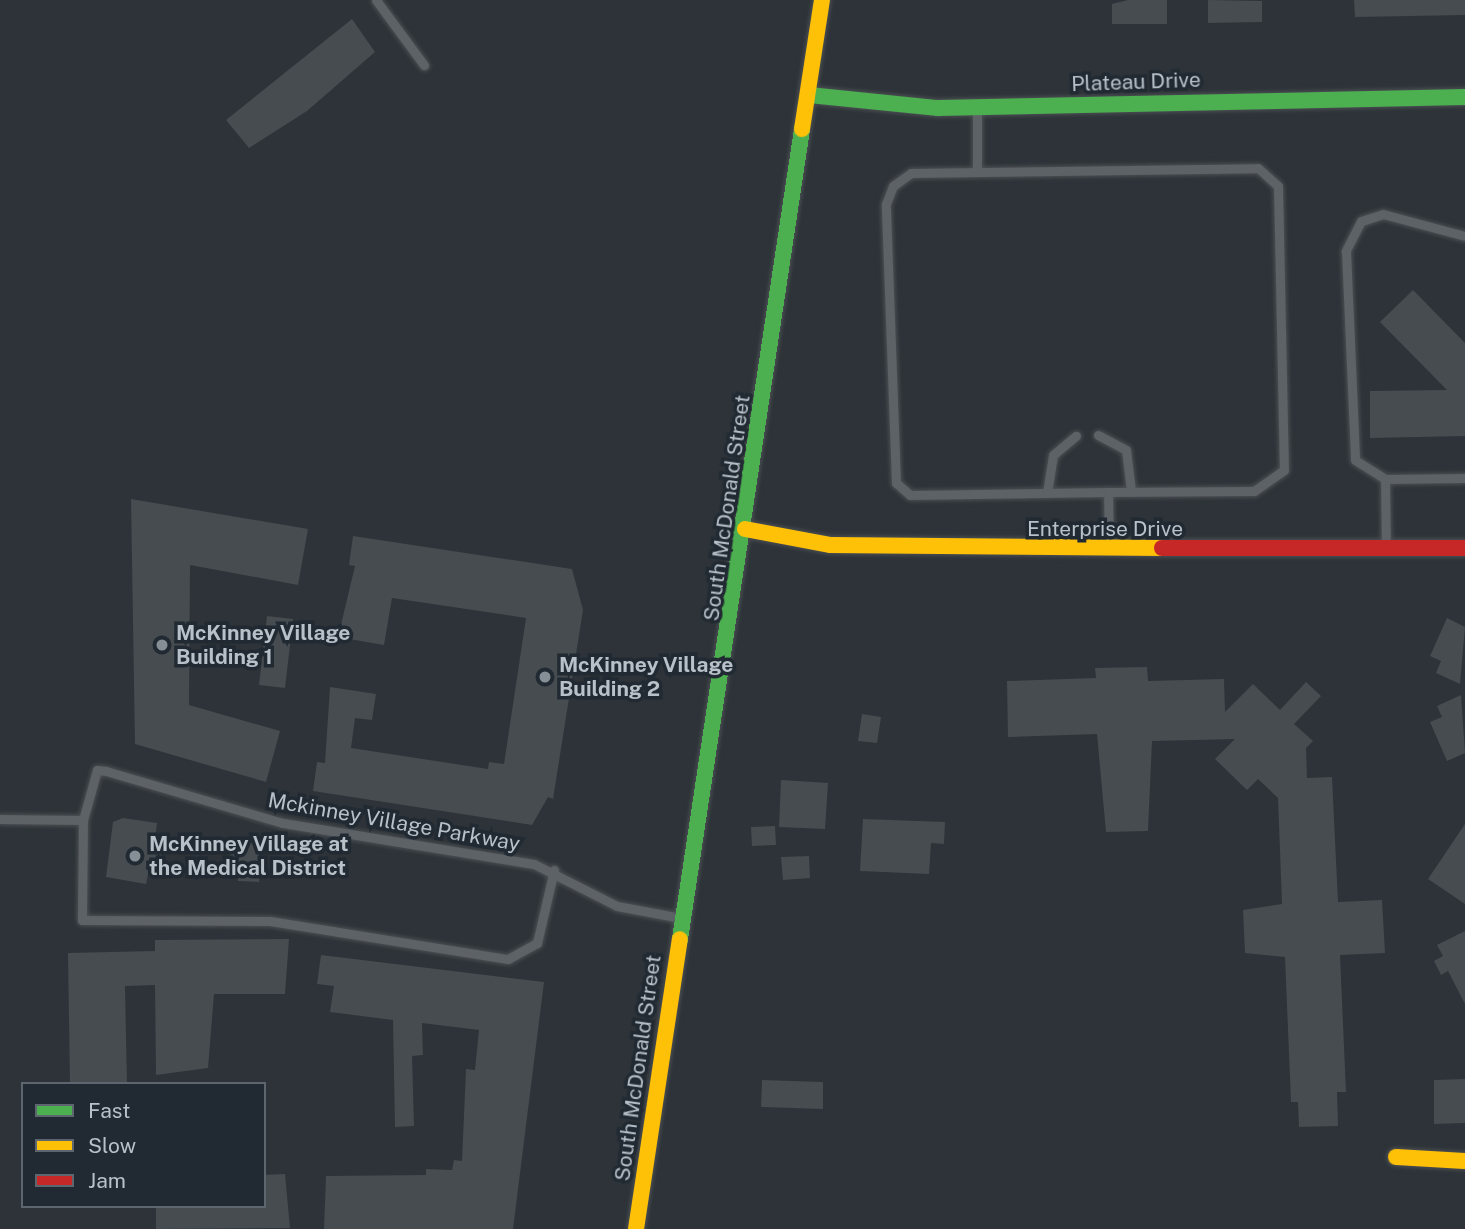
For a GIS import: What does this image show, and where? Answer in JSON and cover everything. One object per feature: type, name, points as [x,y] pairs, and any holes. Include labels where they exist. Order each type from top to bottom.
[{"type":"street","name":"South McDonald Street","points":[[636,1229],[681,918],[746,529],[822,0]]},
{"type":"street","name":"Plateau Drive","points":[[809,95],[977,108],[1465,97]]},
{"type":"street","name":"Enterprise Drive","points":[[746,529],[830,545],[1109,551],[1465,548]]},
{"type":"street","points":[[1396,1157],[1465,1161]]},
{"type":"lane","points":[[376,0],[424,65]]},
{"type":"lane","points":[[977,108],[977,170]]},
{"type":"lane","points":[[1258,168],[1278,186],[1284,470],[1254,491],[1130,491],[910,495],[891,470],[886,204],[894,186],[911,173],[1258,168]]},
{"type":"lane","points":[[1465,236],[1383,214],[1361,221],[1349,237],[1351,444],[1355,460],[1385,479],[1465,478]]},
{"type":"lane","points":[[1098,435],[1126,450],[1130,491]]},
{"type":"lane","points":[[1047,493],[1053,455],[1060,443],[1076,436]]},
{"type":"lane","points":[[1385,479],[1387,548]]},
{"type":"lane","points":[[1108,492],[1109,551]]},
{"type":"lane","name":"Mckinney Village Parkway","points":[[83,820],[97,770],[283,823],[554,870],[617,906],[681,918]]},
{"type":"lane","points":[[0,819],[83,820],[82,920],[270,921],[508,959],[537,943],[554,870]]},
{"type":"building","points":[[1128,0],[1167,0],[1167,24],[1112,24],[1112,4]]},
{"type":"building","points":[[1208,0],[1262,1],[1262,22],[1208,23]]},
{"type":"building","points":[[1354,0],[1465,0],[1465,15],[1355,17]]},
{"type":"building","points":[[352,19],[375,52],[307,111],[249,148],[226,120]]},
{"type":"building","points":[[1413,290],[1465,343],[1465,436],[1370,438],[1370,391],[1447,390],[1380,322]]},
{"type":"building","name":"McKinney Village Building 1","points":[[131,499],[308,529],[298,585],[190,565],[189,705],[280,731],[266,782],[135,744]]},
{"type":"building","name":"McKinney Village Building 2","points":[[353,536],[572,569],[583,610],[553,799],[548,797],[532,825],[313,791],[317,762],[325,763],[330,687],[376,694],[372,720],[355,718],[351,748],[488,769],[489,762],[504,764],[526,618],[392,598],[384,645],[338,637],[355,566],[349,565]]},
{"type":"building","points":[[267,616],[293,619],[285,688],[259,685]]},
{"type":"building","points":[[1447,618],[1465,627],[1460,684],[1436,673],[1441,661],[1430,656]]},
{"type":"building","points":[[1147,667],[1148,681],[1224,679],[1225,712],[1253,684],[1280,710],[1306,682],[1321,696],[1294,724],[1313,741],[1306,748],[1307,778],[1332,777],[1338,902],[1382,900],[1385,953],[1340,955],[1346,1092],[1337,1092],[1338,1126],[1299,1127],[1298,1102],[1291,1102],[1285,957],[1245,953],[1243,910],[1282,904],[1278,798],[1258,779],[1247,790],[1215,759],[1235,739],[1152,741],[1148,831],[1106,832],[1097,734],[1008,737],[1007,681],[1096,678],[1095,668]]},
{"type":"building","points":[[1461,695],[1465,753],[1447,761],[1430,722],[1442,717],[1437,706]]},
{"type":"building","points":[[862,714],[881,717],[877,743],[858,741]]},
{"type":"building","points":[[781,780],[828,783],[825,829],[779,827]]},
{"type":"building","name":"McKinney Village at the Medical District","points":[[123,818],[157,823],[155,841],[164,843],[158,871],[149,870],[146,884],[106,877],[113,822]]},
{"type":"building","points":[[863,819],[945,822],[944,844],[931,843],[929,874],[860,871]]},
{"type":"building","points":[[1465,824],[1465,904],[1428,879]]},
{"type":"building","points":[[775,826],[776,845],[752,846],[751,827]]},
{"type":"building","points":[[242,842],[262,844],[259,882],[238,881],[238,873],[229,873],[230,847]]},
{"type":"building","points":[[809,856],[810,878],[783,880],[781,857]]},
{"type":"building","points":[[1465,931],[1465,1004],[1448,971],[1441,975],[1434,961],[1443,956],[1437,945]]},
{"type":"building","points":[[289,939],[285,994],[214,994],[208,1068],[156,1075],[155,985],[125,986],[127,1082],[70,1082],[68,953],[155,951],[155,940]]},
{"type":"building","points":[[321,955],[544,982],[513,1229],[324,1229],[326,1176],[426,1175],[426,1169],[452,1170],[454,1160],[462,1161],[466,1069],[475,1070],[479,1030],[422,1023],[423,1055],[412,1056],[414,1126],[395,1127],[393,1020],[330,1012],[334,986],[317,984]]},
{"type":"building","points":[[1465,1079],[1465,1123],[1434,1124],[1434,1080]]},
{"type":"building","points":[[762,1080],[823,1082],[823,1109],[761,1107]]},
{"type":"building","points":[[285,1174],[290,1228],[156,1229],[156,1208],[266,1208],[266,1175]]},
{"type":"traffic: fast","points":[[809,95],[938,108],[1465,97]]},
{"type":"traffic: fast","points":[[680,939],[802,129]]},
{"type":"traffic: slow","points":[[802,129],[822,0]]},
{"type":"traffic: slow","points":[[745,529],[830,545],[1162,548]]},
{"type":"traffic: slow","points":[[636,1229],[680,939]]},
{"type":"traffic: slow","points":[[1396,1157],[1465,1161]]},
{"type":"traffic: jam","points":[[1162,548],[1465,548]]},
{"type":"place","name":"McKinney Village Building 1","points":[[162,645]]},
{"type":"place","name":"McKinney Village Building 2","points":[[545,677]]},
{"type":"place","name":"McKinney Village at the Medical District","points":[[135,856]]}]
